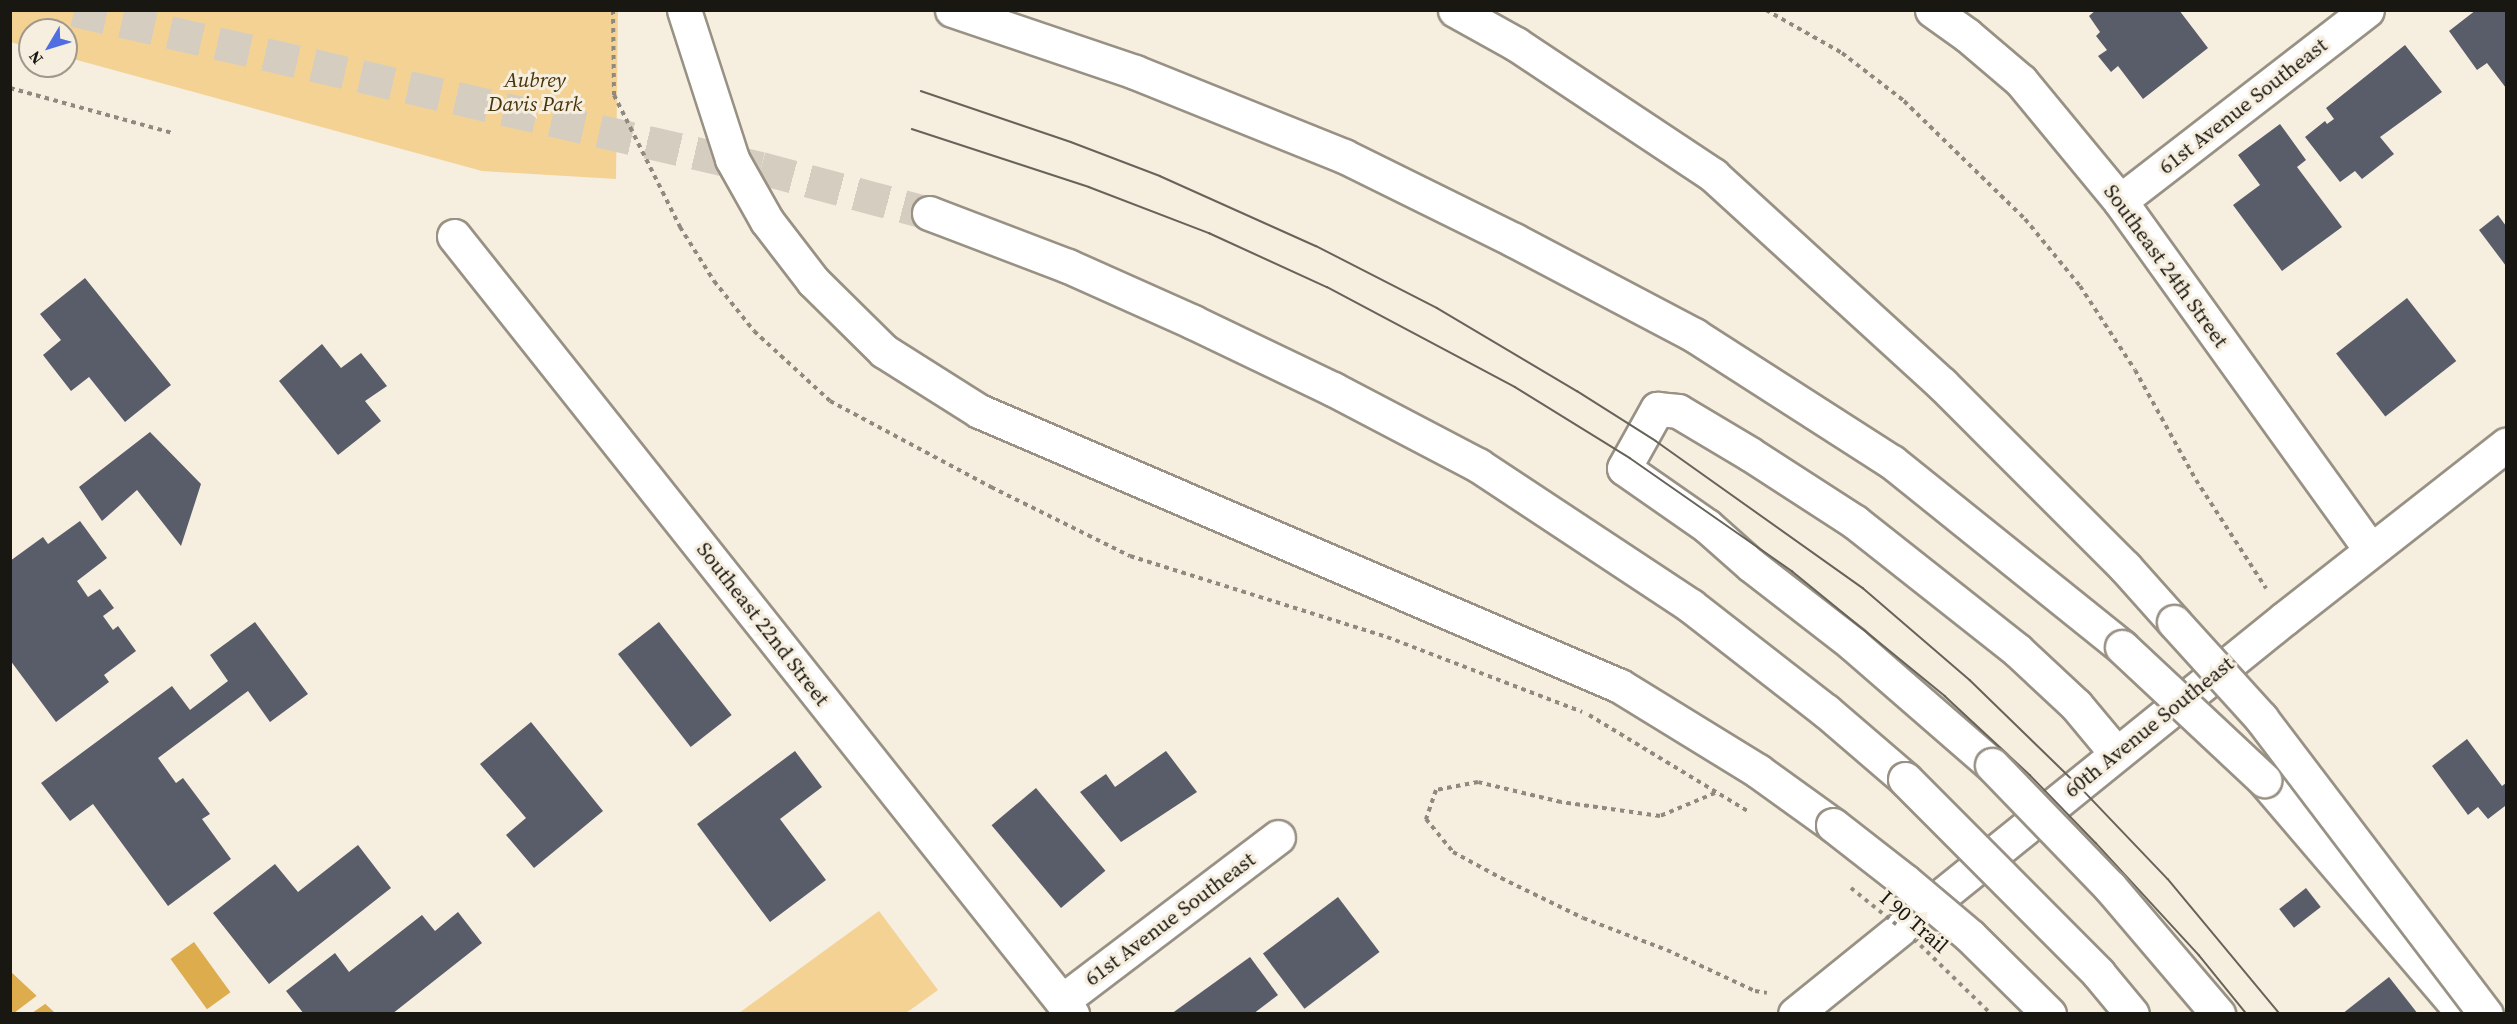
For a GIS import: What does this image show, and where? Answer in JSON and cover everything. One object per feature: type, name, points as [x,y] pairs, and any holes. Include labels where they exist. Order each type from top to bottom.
[{"type":"main road","points":[[684,10],[732,159],[767,221],[813,281],[884,351],[979,411],[1620,686],[1739,759],[1833,825],[1905,881],[1970,936],[2049,1014]]},
{"type":"main road","points":[[952,10],[1135,72],[1344,156],[1514,240],[1694,335],[1892,462],[2122,647],[2264,780],[2464,1014]]},
{"type":"main road","points":[[1455,10],[1516,44],[1713,175],[1942,384],[2125,567],[2261,718],[2486,1014]]},
{"type":"main road","name":"Southeast 24th Street","points":[[1932,10],[1967,35],[2021,81],[2120,201],[2370,549]]},
{"type":"main road","name":"61st Avenue Southeast","points":[[2120,201],[2367,10]]},
{"type":"main road","points":[[928,213],[1068,266],[1333,388],[1478,465],[1691,606],[1826,711],[1905,779],[2098,973],[2132,1014]]},
{"type":"main road","name":"Southeast 22nd Street","points":[[454,236],[1067,1007]]},
{"type":"main road","points":[[2116,753],[2076,705],[2017,650],[1855,522],[1750,454],[1678,411],[1657,410],[1624,468],[1707,526],[1751,565],[1845,637],[1992,765],[2110,887],[2218,1014]]},
{"type":"main road","name":"60th Avenue Southeast","points":[[1804,1006],[2370,549],[2506,445]]},
{"type":"main road","name":"61st Avenue Southeast","points":[[1067,1007],[1278,837]]},
{"type":"path","points":[[1766,10],[1842,53],[1904,101],[2025,219],[2080,286],[2129,360],[2196,480],[2284,618]]},
{"type":"path","points":[[10,88],[172,133]]},
{"type":"path","points":[[1716,793],[1660,816],[1561,802],[1478,782],[1436,790],[1426,819],[1453,852],[1583,918],[1667,950],[1755,991],[1804,1006]]},
{"type":"path","name":"I 90 Trail","points":[[1848,886],[1900,927]]},
{"type":"path","name":"I 90 Trail","points":[[1908,934],[1991,1014]]},
{"type":"green space","name":"Aubrey Davis Park","points":[[10,11],[618,11],[616,179],[482,171],[78,60],[78,18],[18,18],[18,44],[11,42]]},
{"type":"green space","points":[[879,911],[938,990],[906,1013],[739,1013]]},
{"type":"shaded area","points":[[194,942],[230,992],[207,1009],[171,959]]},
{"type":"shaded area","points":[[10,971],[54,1012],[55,1013],[11,1013]]},
{"type":"pier","points":[[39,994],[48,1002],[32,1013],[14,1013]]},
{"type":"building","points":[[2096,10],[2179,10],[2208,48],[2143,99],[2118,66],[2111,72],[2098,56],[2107,50],[2096,36],[2100,32],[2089,16]]},
{"type":"building","points":[[2476,10],[2506,10],[2506,88],[2487,63],[2477,70],[2449,31]]},
{"type":"building","points":[[2405,45],[2442,92],[2380,137],[2394,154],[2362,179],[2355,171],[2340,182],[2305,137],[2325,121],[2327,124],[2334,119],[2326,108]]},
{"type":"building","points":[[2280,124],[2306,160],[2297,167],[2342,227],[2282,271],[2233,205],[2260,185],[2238,155]]},
{"type":"building","points":[[2498,215],[2506,226],[2506,266],[2479,230]]},
{"type":"building","points":[[85,278],[171,385],[125,422],[89,377],[71,391],[43,355],[61,340],[40,314]]},
{"type":"building","points":[[2407,298],[2456,361],[2385,416],[2336,353]]},
{"type":"building","points":[[322,344],[341,368],[361,353],[387,386],[365,401],[381,421],[338,455],[279,381]]},
{"type":"building","points":[[150,432],[201,484],[181,546],[137,490],[102,521],[79,487]]},
{"type":"building","points":[[80,521],[107,558],[77,581],[88,597],[100,589],[114,608],[103,616],[113,630],[118,626],[136,651],[104,675],[109,682],[56,722],[10,660],[10,561],[43,537],[48,544]]},
{"type":"building","points":[[255,622],[308,694],[270,722],[248,691],[158,758],[176,783],[183,778],[210,814],[202,819],[231,859],[168,906],[93,804],[70,821],[41,783],[172,686],[190,710],[228,681],[210,655]]},
{"type":"building","points":[[659,622],[732,715],[691,747],[618,654]]},
{"type":"building","points":[[531,722],[603,811],[534,868],[506,835],[526,818],[480,764]]},
{"type":"building","points":[[2467,739],[2502,786],[2506,783],[2506,809],[2505,806],[2488,819],[2478,807],[2468,815],[2432,766]]},
{"type":"building","points":[[795,751],[822,787],[780,819],[826,880],[770,922],[697,824]]},
{"type":"building","points":[[1166,751],[1197,792],[1121,842],[1080,792],[1106,774],[1115,787]]},
{"type":"building","points":[[1036,788],[1105,871],[1061,908],[992,825]]},
{"type":"building","points":[[358,845],[391,888],[269,984],[213,913],[275,864],[298,892]]},
{"type":"building","points":[[2306,888],[2321,907],[2294,928],[2279,909]]},
{"type":"building","points":[[1338,897],[1380,952],[1304,1009],[1263,954]]},
{"type":"building","points":[[458,912],[482,943],[392,1014],[304,1014],[286,991],[335,953],[349,972],[422,915],[435,931]]},
{"type":"building","points":[[1250,957],[1278,995],[1253,1014],[1171,1014]]},
{"type":"building","points":[[2389,977],[2418,1014],[2342,1014]]},
{"type":"tunnel","points":[[74,10],[761,168],[929,213]]},
{"type":"tram line","points":[[921,91],[1071,142],[1160,176],[1316,246],[1437,308],[1656,441],[1863,588],[1970,680],[2080,787],[2168,879],[2280,1014]]},
{"type":"tram line","points":[[912,129],[1089,187],[1209,233],[1327,287],[1515,387],[1630,458],[1792,571],[1945,696],[2030,775],[2096,843],[2199,955],[2247,1014]]}]
